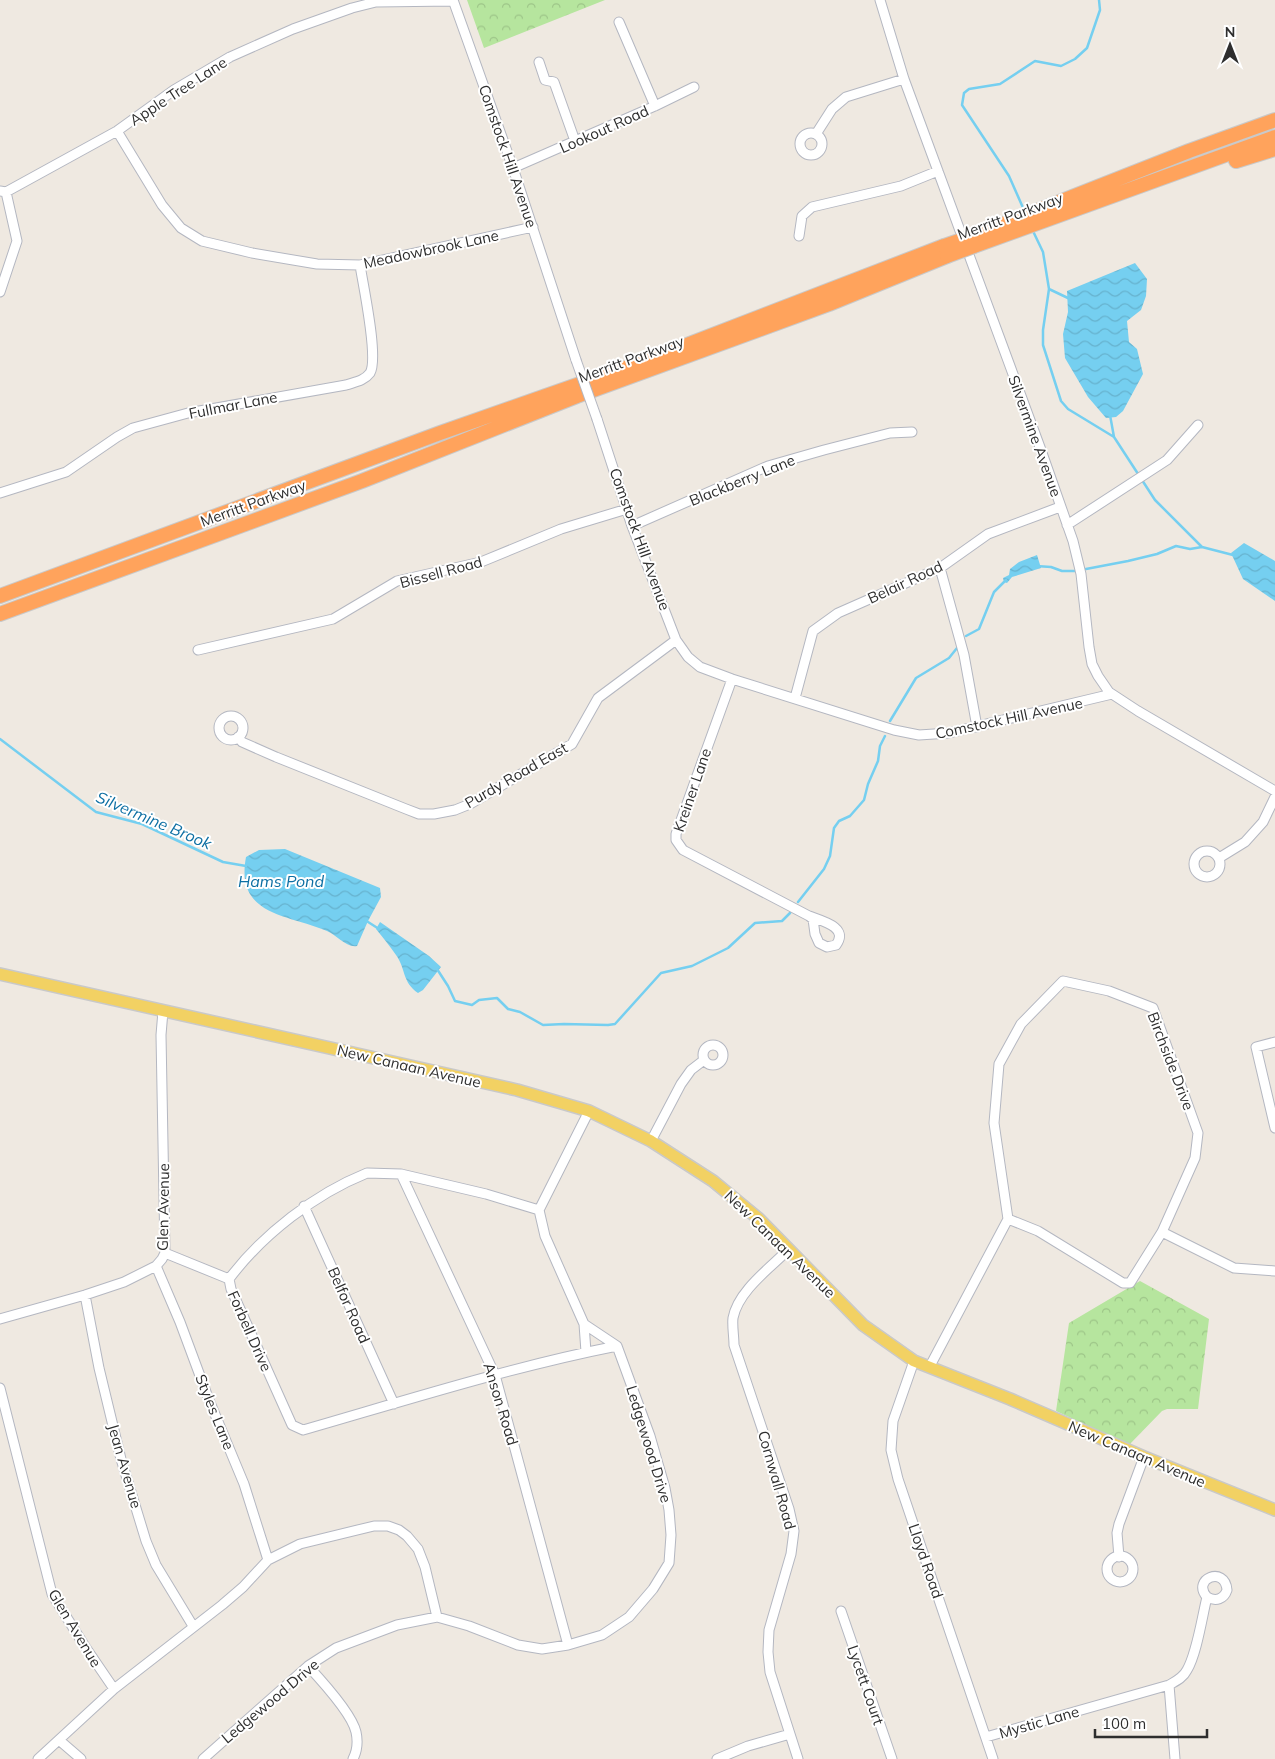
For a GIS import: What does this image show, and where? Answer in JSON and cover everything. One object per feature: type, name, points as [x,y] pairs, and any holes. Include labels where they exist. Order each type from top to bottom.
[{"type":"highway","points":[[1189,151],[1275,111]]},
{"type":"highway","name":"Merritt Parkway","points":[[0,596],[440,433],[648,360],[974,241],[1054,210],[1189,151],[1275,120]]},
{"type":"highway","name":"Merritt Parkway","points":[[1054,210],[1131,189],[1275,137]]},
{"type":"highway","points":[[1131,189],[1183,177],[1275,149]]},
{"type":"highway","name":"Merritt Parkway","points":[[0,614],[362,481],[577,396],[829,304],[946,251]]},
{"type":"main road","name":"New Canaan Avenue","points":[[0,974],[517,1090],[589,1111],[651,1141],[733,1196],[789,1249],[864,1325],[914,1361],[930,1366],[1144,1458],[1275,1510]]},
{"type":"street","name":"Apple Tree Lane","points":[[3,191],[117,131],[174,90],[222,62],[293,29],[352,8],[376,2],[453,0]]},
{"type":"street","name":"Comstock Hill Avenue","points":[[453,0],[514,168],[632,526],[676,640],[688,657],[700,667],[732,679],[906,734],[932,735],[977,727],[1112,694]]},
{"type":"street","name":"Silvermine Avenue","points":[[880,0],[904,79],[1041,450],[1078,559],[1092,664],[1102,683],[1112,694],[1154,721],[1275,791]]},
{"type":"street","points":[[619,22],[655,106]]},
{"type":"street","points":[[539,62],[545,80],[554,82],[575,141]]},
{"type":"street","points":[[816,134],[832,109],[846,97],[904,79]]},
{"type":"street","name":"Lookout Road","points":[[514,168],[694,87]]},
{"type":"street","name":"Meadowbrook Lane","points":[[117,131],[162,206],[181,228],[202,241],[252,253],[317,264],[360,265],[533,227]]},
{"type":"street","points":[[799,236],[802,216],[812,207],[901,186],[938,171]]},
{"type":"street","points":[[0,292],[17,241],[3,191]]},
{"type":"street","name":"Fullmar Lane","points":[[0,493],[66,472],[133,428],[188,413],[346,385],[363,380],[371,371],[374,356],[360,265]]},
{"type":"street","points":[[1067,525],[1160,466],[1173,455],[1198,425]]},
{"type":"street","name":"Blackberry Lane","points":[[632,526],[768,466],[890,433],[912,432]]},
{"type":"street","name":"Belair Road","points":[[795,698],[813,631],[838,613],[940,568],[988,534],[1060,507]]},
{"type":"street","name":"Bissell Road","points":[[198,650],[332,619],[397,581],[482,562],[561,528],[627,509]]},
{"type":"street","points":[[940,568],[964,655],[977,727]]},
{"type":"street","name":"Purdy Road East","points":[[238,737],[242,742],[276,757],[419,814],[443,813],[470,804],[572,744],[598,698],[676,640]]},
{"type":"street","name":"Kreiner Lane","points":[[732,679],[676,834],[676,840],[683,850],[809,916]]},
{"type":"street","points":[[1219,858],[1245,842],[1263,822],[1275,797]]},
{"type":"street","name":"Birchside Drive","points":[[1062,981],[1109,991],[1153,1008],[1198,1133],[1195,1158],[1162,1232],[1130,1283],[1122,1283],[1038,1231],[1008,1219],[994,1123],[999,1064],[1021,1024],[1062,981]]},
{"type":"street","name":"Glen Avenue","points":[[0,1319],[86,1295],[124,1282],[156,1266],[162,1259],[165,1253],[161,1035],[163,1011]]},
{"type":"street","points":[[1275,1042],[1256,1047],[1275,1128]]},
{"type":"street","points":[[651,1141],[680,1084],[691,1070],[704,1060]]},
{"type":"street","points":[[586,1352],[584,1324],[546,1236],[539,1210],[589,1111]]},
{"type":"street","name":"Forbell Drive","points":[[539,1210],[486,1194],[401,1174],[367,1173],[353,1178],[304,1206],[238,1267],[229,1279],[231,1289],[292,1425],[303,1430],[495,1375],[617,1346]]},
{"type":"street","name":"Anson Road","points":[[401,1174],[495,1375],[568,1645]]},
{"type":"street","name":"Belfor Road","points":[[304,1206],[394,1404]]},
{"type":"street","points":[[930,1366],[1008,1219]]},
{"type":"street","points":[[1162,1232],[1234,1268],[1275,1271]]},
{"type":"street","name":"Cornwall Road","points":[[789,1249],[748,1288],[738,1302],[733,1319],[734,1345],[789,1509],[794,1531],[791,1554],[769,1630],[768,1652],[770,1672],[798,1759]]},
{"type":"street","points":[[165,1253],[229,1279]]},
{"type":"street","name":"Styles Lane","points":[[156,1266],[244,1484],[268,1560]]},
{"type":"street","name":"Jean Avenue","points":[[86,1295],[100,1368],[121,1459],[146,1541],[156,1564],[193,1626]]},
{"type":"street","points":[[584,1324],[617,1346]]},
{"type":"street","name":"Ledgewood Drive","points":[[204,1759],[308,1666],[336,1648],[397,1625],[437,1617],[469,1626],[518,1645],[542,1649],[568,1645],[602,1636],[629,1618],[653,1589],[669,1563],[671,1535],[665,1488],[650,1436],[617,1346]]},
{"type":"street","name":"Lloyd Road","points":[[914,1361],[893,1421],[891,1450],[898,1479],[993,1759]]},
{"type":"street","name":"Glen Avenue","points":[[0,1388],[52,1594],[114,1689]]},
{"type":"street","points":[[1119,1557],[1117,1533],[1119,1524],[1144,1458]]},
{"type":"street","points":[[38,1759],[114,1689],[222,1605],[268,1560],[300,1544],[374,1526],[388,1526],[399,1530],[408,1536],[418,1549],[425,1566],[437,1617]]},
{"type":"street","name":"Mystic Lane","points":[[986,1737],[1169,1685],[1181,1678],[1188,1670],[1208,1597]]},
{"type":"street","name":"Lycett Court","points":[[841,1611],[892,1759]]},
{"type":"street","points":[[308,1666],[328,1688],[351,1720],[356,1732],[357,1751],[353,1759]]},
{"type":"street","points":[[1169,1685],[1175,1759]]},
{"type":"street","points":[[717,1759],[748,1746],[790,1734]]},
{"type":"street","points":[[59,1740],[81,1759]]},
{"type":"green space","points":[[467,0],[605,0],[484,48]]},
{"type":"green space","points":[[1140,1281],[1209,1319],[1198,1409],[1167,1409],[1162,1411],[1129,1445],[1056,1411],[1069,1323]]},
{"type":"water","points":[[1135,263],[1147,279],[1146,296],[1141,310],[1127,321],[1129,342],[1137,349],[1143,374],[1123,411],[1116,417],[1106,418],[1088,397],[1065,358],[1063,334],[1068,312],[1067,291]]},
{"type":"water","points":[[1244,543],[1275,561],[1275,601],[1243,579],[1231,553]]},
{"type":"water","points":[[1037,555],[1041,568],[1012,577],[1007,583],[1004,582],[1003,578],[1009,575],[1010,569],[1019,562]]},
{"type":"water","name":"Hams Pond","points":[[285,849],[380,888],[381,897],[357,946],[349,945],[331,933],[312,925],[267,910],[256,902],[248,891],[245,876],[246,857],[259,850]]},
{"type":"water","points":[[380,922],[429,956],[441,967],[423,990],[418,993],[409,984],[399,960],[376,929]]},
{"type":"waterway","points":[[1024,210],[1009,176],[962,105],[964,93],[969,89],[1000,84],[1035,61],[1061,66],[1075,59],[1087,48],[1100,10],[1099,0]]},
{"type":"waterway","points":[[1032,229],[1043,252],[1049,289],[1043,330],[1043,345],[1061,401],[1068,409],[1114,437],[1155,500],[1202,547],[1233,555]]},
{"type":"waterway","points":[[1049,289],[1070,299]]},
{"type":"waterway","points":[[1110,415],[1114,437]]},
{"type":"waterway","name":"Silvermine Brook","points":[[1086,569],[1157,554],[1176,546],[1190,549],[1202,547]]},
{"type":"waterway","name":"Silvermine Brook","points":[[1036,566],[1051,567],[1062,571],[1075,571]]},
{"type":"waterway","name":"Silvermine Brook","points":[[966,636],[979,629],[994,592],[1006,580]]},
{"type":"waterway","name":"Silvermine Brook","points":[[890,721],[916,678],[949,658],[957,648]]},
{"type":"waterway","name":"Silvermine Brook","points":[[798,902],[824,869],[830,856],[834,828],[839,821],[850,816],[864,800],[868,784],[878,761],[880,746],[885,736]]},
{"type":"waterway","name":"Silvermine Brook","points":[[0,739],[96,812],[142,824],[223,862],[246,866]]},
{"type":"waterway","name":"Silvermine Brook","points":[[437,969],[455,1001],[472,1005],[479,1000],[497,998],[508,1009],[520,1012],[543,1025],[615,1024],[661,973],[692,966],[728,948],[755,923],[782,921],[790,913]]},
{"type":"waterway","name":"Silvermine Brook","points":[[365,920],[379,929]]}]
